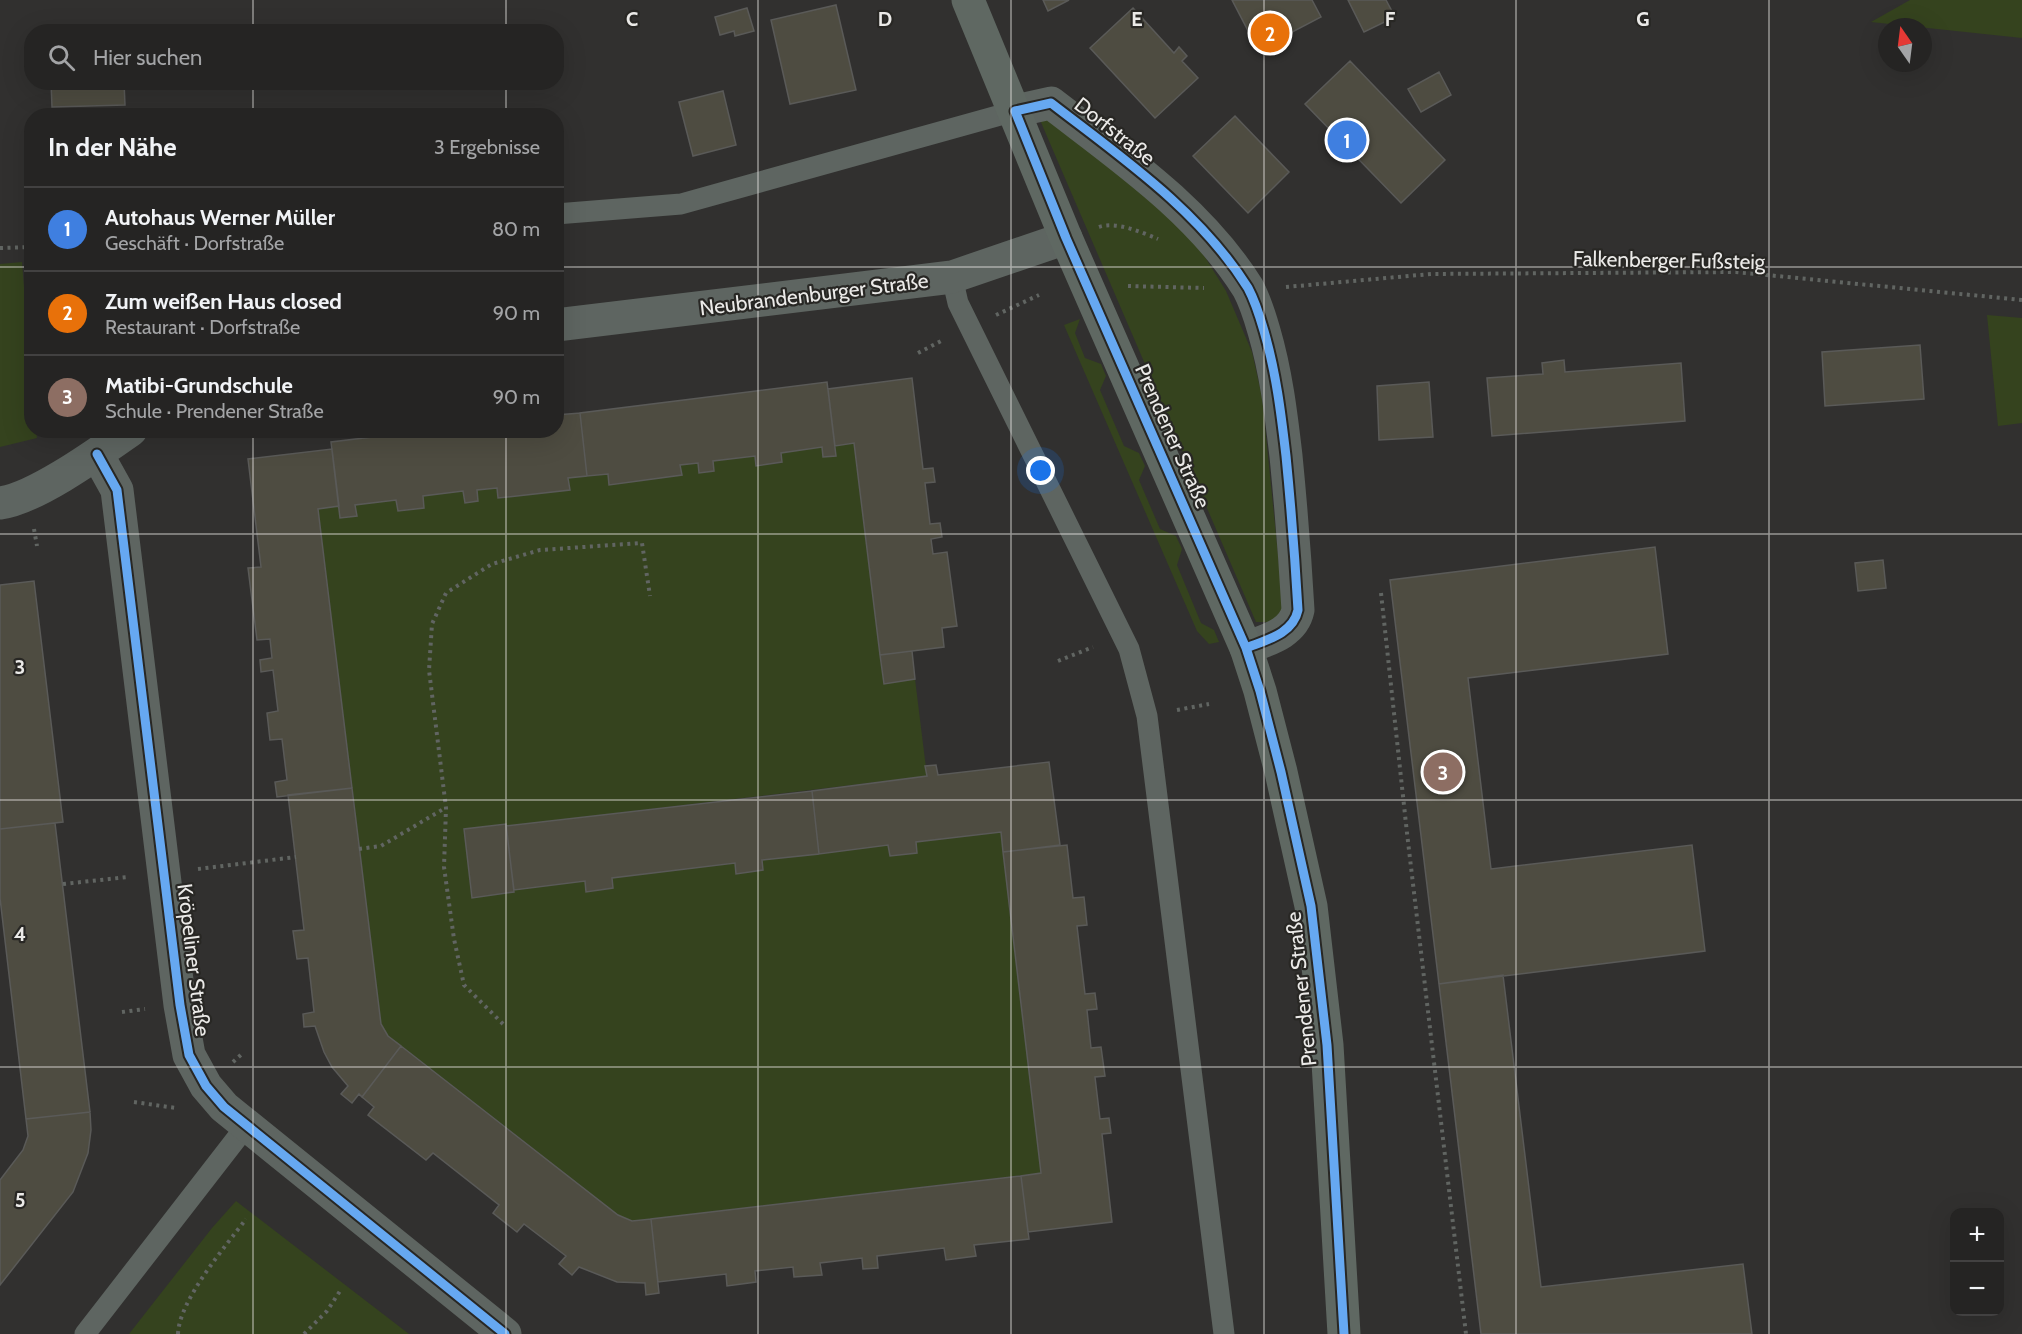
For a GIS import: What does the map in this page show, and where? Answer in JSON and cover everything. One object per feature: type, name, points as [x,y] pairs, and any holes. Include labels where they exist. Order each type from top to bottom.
[{"type":"main road","points":[[968,0],[1066,238]]},
{"type":"main road","name":"Prendener Straße","points":[[1066,238],[1246,648],[1281,772],[1311,906],[1327,1045],[1344,1334]]},
{"type":"street","name":"Dorfstraße","points":[[1015,111],[1050,102],[1146,178],[1207,233],[1249,290]]},
{"type":"street","name":"Neubrandenburger Straße","points":[[564,324],[951,277],[1066,238]]},
{"type":"street","points":[[1246,648],[1290,628],[1296,619],[1298,610],[1293,528],[1277,382],[1259,314],[1249,290]]},
{"type":"street","points":[[0,503],[9,502],[54,480],[120,438]]},
{"type":"street","name":"Kröpeliner Straße","points":[[97,454],[117,490],[180,1005],[189,1055],[206,1086],[224,1107],[505,1334]]},
{"type":"lane","points":[[564,213],[681,204],[1015,111]]},
{"type":"lane","points":[[951,277],[958,303],[1129,649],[1147,716],[1224,1334]]},
{"type":"lane","points":[[85,1334],[247,1125]]},
{"type":"path","points":[[1066,238],[1105,225],[1137,230],[1167,243]]},
{"type":"path","points":[[0,248],[24,247]]},
{"type":"path","points":[[1126,285],[1249,290]]},
{"type":"path","points":[[503,1024],[464,985],[454,939],[444,867],[446,808],[429,670],[432,624],[446,593],[492,564],[540,550],[642,543],[650,596]]},
{"type":"path","points":[[1381,593],[1466,1334]]},
{"type":"path","points":[[1058,661],[1122,636]]},
{"type":"path","points":[[359,849],[381,846],[446,808]]},
{"type":"path","points":[[63,884],[296,857]]},
{"type":"path","points":[[178,1334],[186,1307],[208,1269],[246,1219]]},
{"type":"path","points":[[304,1334],[327,1311],[340,1291]]},
{"type":"green space","points":[[1910,0],[2022,0],[2022,38],[1932,28],[1932,18],[1878,18]]},
{"type":"green space","points":[[1049,116],[1178,225],[1200,249],[1226,291],[1252,352],[1262,397],[1283,604],[1281,616],[1275,622],[1256,622],[1040,120]]},
{"type":"green space","points":[[22,262],[24,438],[37,438],[0,447],[0,264]]},
{"type":"green space","points":[[1987,315],[2022,318],[2022,423],[1998,426]]},
{"type":"green space","points":[[1080,319],[1075,333],[1085,358],[1101,364],[1106,376],[1100,390],[1124,446],[1139,453],[1145,466],[1139,480],[1160,529],[1176,536],[1182,549],[1177,565],[1201,623],[1214,630],[1219,642],[1209,644],[1197,631],[1064,325]]},
{"type":"green space","points":[[854,443],[884,683],[915,679],[927,776],[507,826],[506,824],[465,829],[473,897],[585,881],[586,892],[613,888],[612,878],[735,863],[736,874],[763,870],[762,860],[888,845],[890,856],[917,853],[916,842],[1001,832],[1041,1173],[632,1221],[617,1215],[388,1036],[381,1024],[318,509],[339,506],[341,518],[356,516],[355,505],[396,500],[398,511],[424,508],[423,496],[463,491],[465,503],[478,501],[477,490],[497,488],[498,497],[570,489],[568,478],[608,474],[609,484],[682,475],[680,465],[698,463],[699,473],[714,471],[713,461],[755,456],[756,466],[782,463],[781,453],[822,447],[823,457],[835,456],[835,446]]},
{"type":"green space","points":[[236,1201],[409,1334],[129,1334]]},
{"type":"building","points":[[1043,0],[1069,0],[1048,11]]},
{"type":"building","points":[[1232,0],[1312,0],[1321,17],[1258,50]]},
{"type":"building","points":[[1348,0],[1386,0],[1395,17],[1364,32]]},
{"type":"building","points":[[836,5],[856,90],[790,104],[771,20]]},
{"type":"building","points":[[747,8],[754,31],[735,36],[734,31],[720,35],[715,17]]},
{"type":"building","points":[[1133,8],[1174,53],[1179,47],[1187,56],[1182,61],[1198,78],[1155,118],[1090,48]]},
{"type":"building","points":[[1350,61],[1445,160],[1401,203],[1305,104]]},
{"type":"building","points":[[1439,72],[1451,95],[1421,112],[1408,89]]},
{"type":"building","points":[[51,90],[124,90],[125,105],[52,107]]},
{"type":"building","points":[[723,91],[736,145],[693,156],[679,102]]},
{"type":"building","points":[[1235,116],[1289,172],[1248,213],[1193,156]]},
{"type":"building","points":[[1920,345],[1924,399],[1825,406],[1822,352]]},
{"type":"building","points":[[1564,360],[1565,372],[1681,363],[1685,421],[1492,436],[1487,378],[1543,374],[1542,363]]},
{"type":"building","points":[[912,378],[923,469],[933,468],[935,482],[925,483],[930,524],[940,523],[942,537],[931,539],[933,554],[947,552],[957,626],[942,628],[944,647],[880,655],[854,443],[835,446],[828,389]]},
{"type":"building","points":[[827,382],[836,456],[823,457],[822,447],[781,453],[782,462],[756,466],[755,456],[713,461],[714,471],[699,473],[698,463],[680,465],[682,475],[609,485],[608,474],[587,476],[580,413]]},
{"type":"building","points":[[1429,382],[1433,437],[1379,440],[1377,386]]},
{"type":"building","points":[[580,413],[587,476],[568,478],[570,490],[498,498],[497,488],[477,490],[478,501],[465,503],[463,491],[423,496],[424,508],[398,511],[396,500],[355,505],[357,516],[340,518],[331,442],[364,438],[564,438],[564,414]]},
{"type":"building","points":[[332,449],[339,506],[318,509],[352,788],[277,797],[275,782],[287,780],[282,739],[270,740],[267,713],[278,711],[273,670],[261,672],[260,660],[272,658],[270,639],[257,640],[248,568],[261,567],[248,459]]},
{"type":"building","points":[[1655,547],[1668,654],[1468,678],[1491,869],[1692,845],[1705,951],[1439,984],[1390,580]]},
{"type":"building","points":[[1883,560],[1886,588],[1858,591],[1855,563]]},
{"type":"building","points":[[34,581],[63,822],[0,829],[0,585]]},
{"type":"building","points":[[912,651],[915,679],[884,684],[880,655]]},
{"type":"building","points":[[1049,762],[1060,845],[1003,852],[1001,832],[916,842],[917,853],[890,856],[888,845],[819,854],[812,791],[927,776],[925,766],[936,765],[938,775]]},
{"type":"building","points":[[352,788],[381,1024],[388,1036],[401,1046],[362,1097],[359,1094],[352,1103],[341,1094],[348,1086],[332,1067],[315,1026],[304,1027],[303,1014],[314,1012],[308,958],[297,959],[293,931],[304,930],[288,795]]},
{"type":"building","points":[[812,791],[819,854],[762,860],[763,870],[736,874],[735,863],[612,878],[613,888],[586,892],[585,881],[514,890],[506,826]]},
{"type":"building","points":[[55,823],[90,1112],[26,1119],[0,898],[0,829]]},
{"type":"building","points":[[506,824],[514,892],[472,898],[464,829]]},
{"type":"building","points":[[1067,845],[1073,898],[1084,897],[1087,925],[1077,926],[1085,994],[1095,993],[1097,1009],[1087,1010],[1091,1048],[1101,1047],[1105,1076],[1095,1077],[1100,1119],[1109,1118],[1111,1133],[1102,1134],[1112,1222],[1028,1232],[1021,1176],[1041,1173],[1003,852]]},
{"type":"building","points":[[1503,975],[1541,1287],[1743,1264],[1752,1334],[1481,1334],[1439,984]]},
{"type":"building","points":[[401,1046],[618,1215],[632,1221],[651,1219],[659,1293],[646,1295],[645,1283],[617,1282],[579,1267],[572,1275],[559,1264],[566,1256],[524,1224],[517,1232],[493,1213],[499,1205],[433,1153],[426,1160],[368,1115],[374,1107],[362,1097]]},
{"type":"building","points":[[90,1112],[91,1130],[88,1153],[73,1192],[0,1285],[0,1180],[23,1150],[28,1136],[26,1119]]},
{"type":"building","points":[[1021,1176],[1029,1239],[974,1245],[976,1256],[946,1260],[944,1248],[877,1256],[878,1268],[863,1269],[862,1258],[820,1263],[822,1275],[794,1277],[793,1267],[755,1271],[756,1282],[727,1286],[726,1274],[658,1282],[651,1219]]},
{"type":"cycle path","points":[[1246,648],[1270,639],[1285,630],[1291,625],[1298,610],[1290,494],[1280,408],[1268,346],[1253,298],[1229,260],[1207,234],[1158,187],[1131,165],[1051,103],[1015,111],[1066,238],[1246,648],[1260,691],[1311,906],[1327,1045],[1344,1334]]},
{"type":"cycle path","points":[[97,454],[117,490],[180,1005],[189,1055],[206,1086],[224,1107],[505,1334]]},
{"type":"place","name":"Zum weißen Haus closed","points":[[1270,33]]},
{"type":"place","name":"Autohaus Werner Müller","points":[[1347,140]]},
{"type":"place","name":"Matibi-Grundschule","points":[[1443,772]]}]
